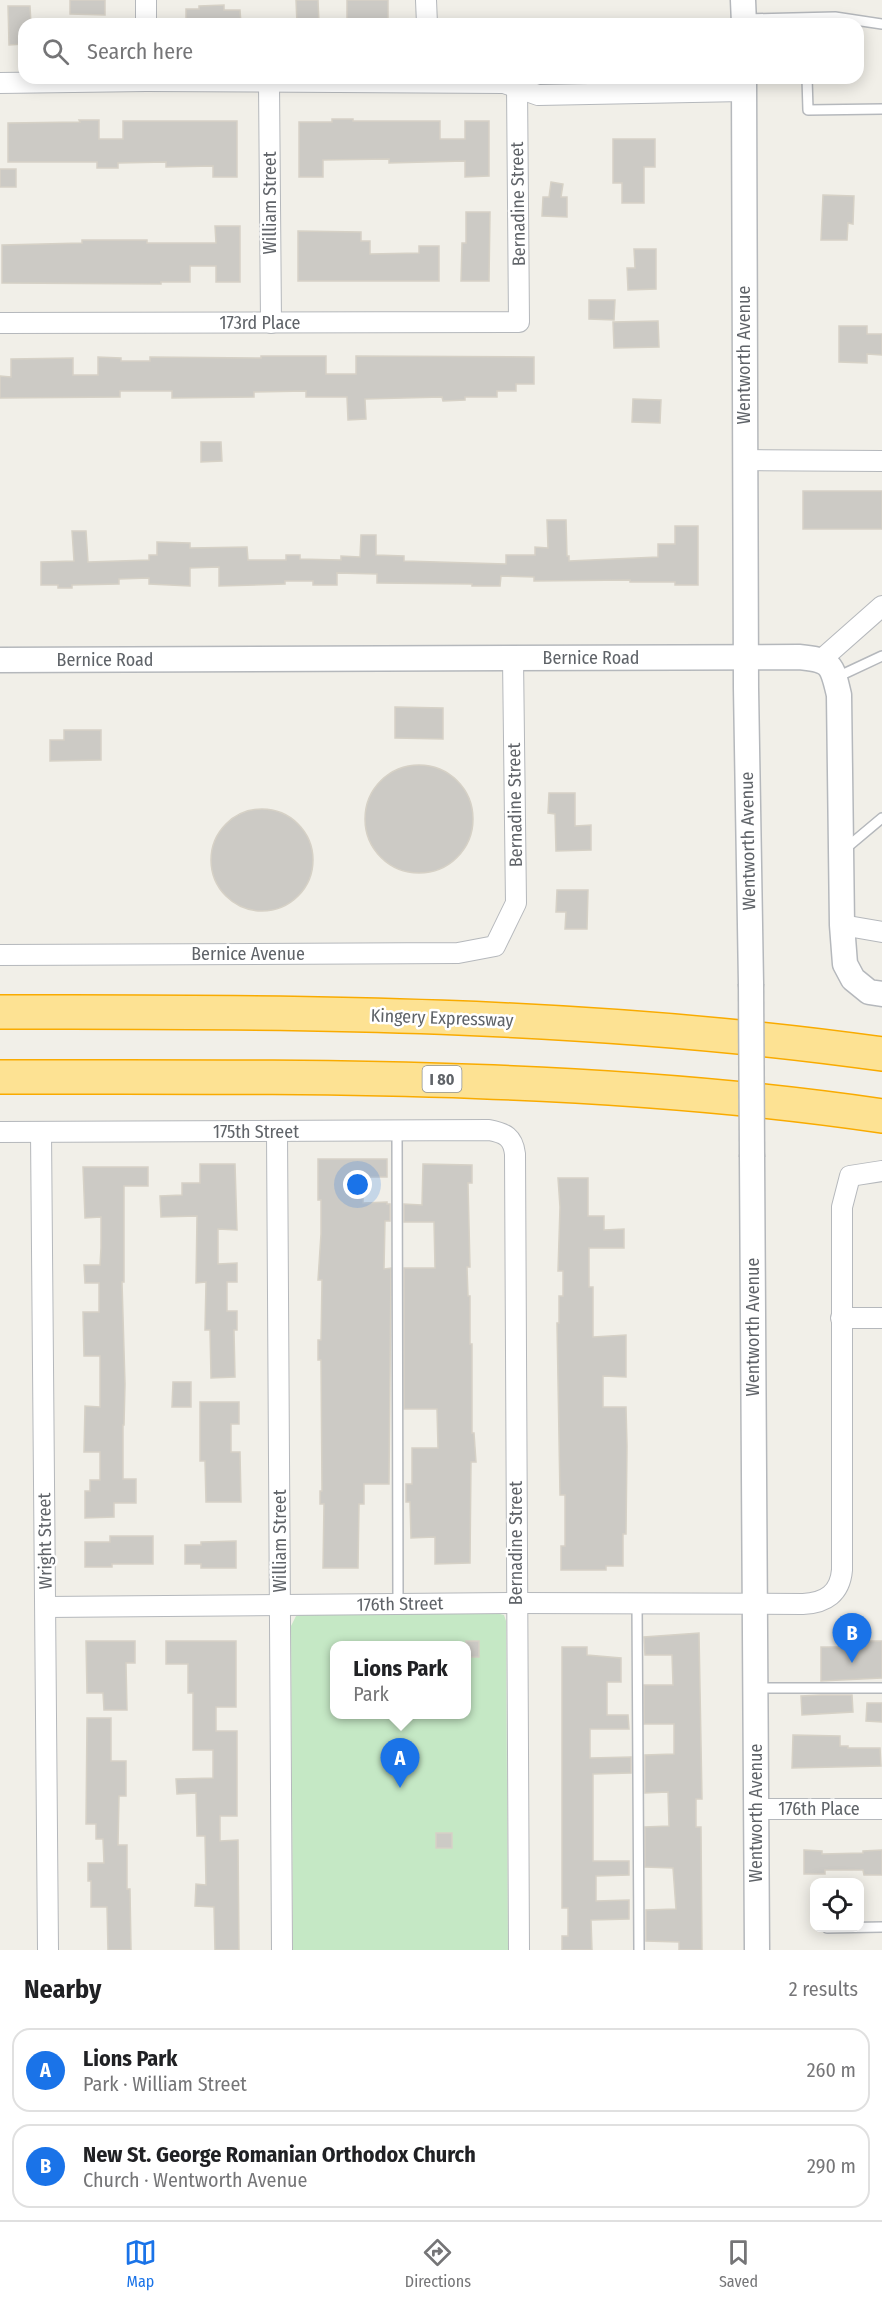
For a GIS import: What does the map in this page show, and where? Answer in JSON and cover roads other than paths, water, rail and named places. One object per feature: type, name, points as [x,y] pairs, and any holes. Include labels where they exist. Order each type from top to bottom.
[{"type":"highway","name":"Kingery Expressway","points":[[0,1012],[294,1014],[513,1021],[710,1035],[882,1054]]},
{"type":"highway","name":"I 80","points":[[0,1077],[442,1079],[586,1086],[718,1096],[882,1116]]},
{"type":"street","points":[[146,0],[146,18]]},
{"type":"street","points":[[426,0],[427,18]]},
{"type":"street","points":[[0,83],[18,83]]},
{"type":"street","name":"William Street","points":[[269,84],[272,323]]},
{"type":"street","points":[[508,84],[538,95],[744,85]]},
{"type":"street","name":"Wentworth Avenue","points":[[744,85],[744,460],[751,984],[756,1950]]},
{"type":"street","name":"Bernadine Street","points":[[517,86],[519,322]]},
{"type":"street","name":"173rd Place","points":[[0,323],[519,322]]},
{"type":"street","points":[[744,460],[882,461]]},
{"type":"street","points":[[880,611],[829,669],[839,695],[842,925],[845,964],[853,979],[869,992],[882,994]]},
{"type":"street","name":"Bernice Road","points":[[0,660],[799,657],[829,669]]},
{"type":"street","name":"Bernadine Street","points":[[495,946],[516,903],[513,658]]},
{"type":"street","points":[[842,925],[882,932]]},
{"type":"street","name":"Bernice Avenue","points":[[0,955],[458,953],[495,946]]},
{"type":"street","name":"175th Street","points":[[0,1132],[489,1130],[503,1132],[510,1137]]},
{"type":"street","name":"Wright Street","points":[[41,1132],[48,1950]]},
{"type":"street","name":"William Street","points":[[277,1132],[282,1950]]},
{"type":"street","name":"Bernadine Street","points":[[510,1137],[515,1154],[519,1950]]},
{"type":"street","points":[[754,1604],[803,1604],[824,1601],[832,1596],[841,1580],[842,1207],[850,1176],[882,1171]]},
{"type":"street","points":[[841,1318],[882,1318]]},
{"type":"street","name":"176th Street","points":[[46,1607],[517,1603],[754,1604]]},
{"type":"street","name":"176th Place","points":[[756,1809],[882,1809]]},
{"type":"lane","points":[[744,14],[778,18]]},
{"type":"lane","points":[[864,21],[882,24]]},
{"type":"lane","points":[[807,84],[808,110],[882,109]]},
{"type":"lane","points":[[829,669],[882,656]]},
{"type":"lane","points":[[841,853],[882,818]]},
{"type":"lane","points":[[397,1131],[398,1604]]},
{"type":"lane","points":[[637,1603],[639,1950]]},
{"type":"lane","points":[[755,1688],[882,1688]]},
{"type":"lane","points":[[864,1927],[882,1927]]},
{"type":"place","name":"New St. George Romanian Orthodox Church","points":[[852,1663]]},
{"type":"place","name":"Lions Park","points":[[400,1788]]}]
